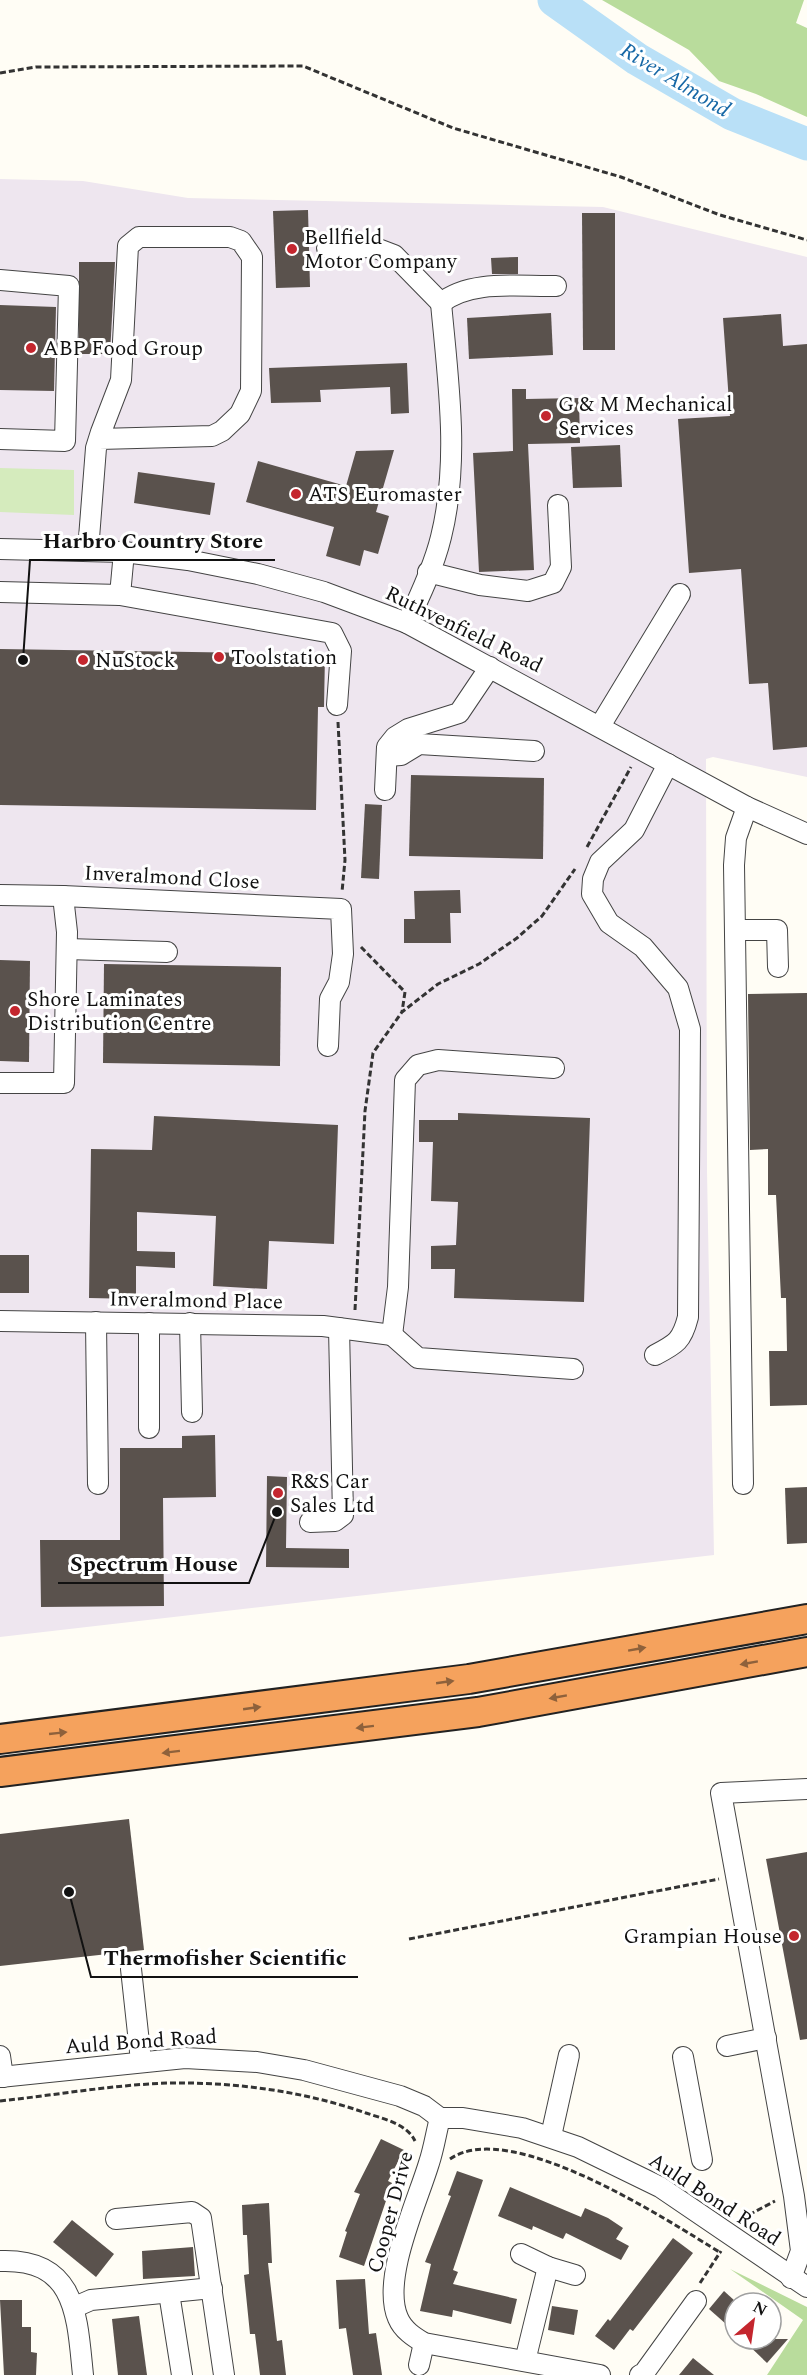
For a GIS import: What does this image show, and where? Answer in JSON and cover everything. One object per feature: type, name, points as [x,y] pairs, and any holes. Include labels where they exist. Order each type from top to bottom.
[{"type":"highway","points":[[0,1739],[469,1679],[807,1619]]},
{"type":"highway","points":[[0,1772],[478,1712],[807,1652]]},
{"type":"street","points":[[88,550],[96,448],[99,439],[121,380],[125,253],[131,242],[147,237],[230,237],[241,240],[252,257],[251,391],[240,414],[222,431],[212,436],[99,439]]},
{"type":"street","points":[[327,248],[374,247],[394,255],[441,303],[450,408],[450,480],[441,540],[407,623]]},
{"type":"street","points":[[0,280],[69,286],[65,441],[0,439]]},
{"type":"street","points":[[441,303],[455,292],[471,288],[556,286]]},
{"type":"street","points":[[428,572],[480,585],[528,591],[553,583],[561,567],[558,505]]},
{"type":"street","name":"Ruthvenfield Road","points":[[0,549],[124,552],[189,560],[258,574],[324,592],[407,623],[747,807],[807,834]]},
{"type":"street","points":[[120,595],[124,552]]},
{"type":"street","points":[[0,592],[120,595],[332,633],[341,651],[337,705]]},
{"type":"street","points":[[600,726],[680,594]]},
{"type":"street","points":[[385,790],[387,747],[395,737],[408,729],[459,713],[490,667]]},
{"type":"street","points":[[387,756],[401,755],[419,744],[534,751]]},
{"type":"street","points":[[655,1355],[677,1343],[684,1333],[688,1317],[690,1029],[678,988],[643,947],[609,923],[592,894],[593,879],[600,862],[634,830],[668,764]]},
{"type":"street","points":[[743,1484],[734,849],[747,807]]},
{"type":"street","name":"Inveralmond Close","points":[[0,896],[63,896],[341,909]]},
{"type":"street","points":[[0,1083],[64,1083],[67,950],[63,896]]},
{"type":"street","points":[[328,1046],[330,999],[339,982],[343,954],[341,909]]},
{"type":"street","points":[[735,930],[777,930],[778,967]]},
{"type":"street","points":[[67,950],[167,952]]},
{"type":"street","points":[[554,1068],[438,1060],[418,1065],[405,1080],[398,1287],[392,1335],[418,1358],[573,1369]]},
{"type":"street","name":"Inveralmond Place","points":[[0,1321],[190,1323],[347,1329],[392,1335]]},
{"type":"street","points":[[96,1322],[98,1484]]},
{"type":"street","points":[[149,1323],[149,1428]]},
{"type":"street","points":[[190,1323],[192,1412]]},
{"type":"street","points":[[310,1522],[335,1521],[343,1515],[347,1329]]},
{"type":"street","points":[[799,2283],[801,2251],[794,2196],[797,2152],[766,2038],[721,1793],[807,1789]]},
{"type":"street","points":[[131,1969],[141,2061]]},
{"type":"street","points":[[727,2046],[766,2038]]},
{"type":"street","points":[[550,2136],[569,2055]]},
{"type":"street","points":[[0,2056],[2,2077]]},
{"type":"street","points":[[683,2057],[702,2160]]},
{"type":"street","name":"Auld Bond Road","points":[[2,2077],[141,2061],[219,2059],[304,2070],[400,2097],[424,2106],[440,2118],[464,2118],[550,2136],[660,2187],[799,2283]]},
{"type":"street","name":"Cooper Drive","points":[[424,2343],[410,2334],[398,2320],[393,2301],[399,2259],[430,2160],[440,2118]]},
{"type":"street","points":[[116,2219],[192,2212],[203,2224],[224,2375]]},
{"type":"street","points":[[521,2254],[548,2267],[575,2275]]},
{"type":"street","points":[[0,2261],[24,2261],[40,2267],[59,2282],[75,2307],[83,2375]]},
{"type":"street","points":[[525,2361],[548,2267]]},
{"type":"street","points":[[75,2307],[91,2300],[212,2288]]},
{"type":"street","points":[[169,2293],[182,2375]]},
{"type":"street","points":[[640,2375],[644,2373],[696,2301]]},
{"type":"street","points":[[419,2365],[424,2343],[600,2375]]},
{"type":"path","points":[[0,73],[36,67],[303,66],[453,128],[621,177],[720,215],[807,240]]},
{"type":"path","points":[[337,705],[345,860],[341,909]]},
{"type":"path","points":[[582,857],[641,749]]},
{"type":"path","points":[[347,1329],[365,1110],[373,1053],[402,1012],[438,984],[479,964],[517,938],[542,916],[576,867]]},
{"type":"path","points":[[355,942],[405,992],[402,1012]]},
{"type":"path","points":[[409,1939],[736,1876]]},
{"type":"path","points":[[0,2101],[166,2083],[215,2084],[267,2089],[333,2101],[390,2121],[411,2132],[421,2153],[430,2160],[444,2163],[460,2152],[482,2148],[524,2154],[569,2170],[648,2208],[721,2253]]},
{"type":"path","points":[[696,2301],[694,2292],[721,2253],[727,2233],[734,2223],[781,2198],[794,2196]]},
{"type":"shaded area","points":[[0,179],[83,181],[188,198],[603,207],[807,257],[807,777],[713,757],[706,759],[707,1171],[714,1555],[0,1637]]},
{"type":"green space","points":[[602,0],[804,0],[796,23],[807,28],[807,117],[756,94],[719,81],[689,50]]},
{"type":"green space","points":[[0,468],[74,470],[74,515],[0,512]]},
{"type":"green space","points":[[730,2269],[775,2291],[761,2291]]},
{"type":"green space","points":[[783,2295],[807,2307],[807,2375],[767,2375],[783,2351],[803,2320],[783,2306]]},
{"type":"building","name":"Bellfield Motor Company","points":[[308,210],[310,287],[276,288],[273,211]]},
{"type":"building","points":[[582,213],[615,213],[615,350],[583,350]]},
{"type":"building","points":[[518,257],[518,274],[492,274],[491,258]]},
{"type":"building","points":[[79,262],[115,262],[110,354],[79,354]]},
{"type":"building","name":"ABP Food Group","points":[[0,305],[56,307],[54,391],[0,390]]},
{"type":"building","points":[[551,313],[553,355],[469,359],[467,318]]},
{"type":"building","points":[[781,314],[783,346],[807,344],[807,747],[773,750],[768,683],[749,684],[741,569],[689,573],[678,419],[730,416],[723,318]]},
{"type":"building","points":[[407,363],[409,413],[391,414],[390,387],[320,390],[321,402],[271,403],[269,368]]},
{"type":"building","points":[[512,389],[526,389],[526,399],[579,398],[580,443],[528,444],[534,570],[479,572],[473,453],[513,451]]},
{"type":"building","points":[[620,445],[622,487],[573,488],[571,447]]},
{"type":"building","points":[[394,450],[376,512],[389,516],[378,554],[364,550],[360,566],[326,556],[334,527],[246,502],[258,461],[346,486],[356,451]]},
{"type":"building","points":[[138,472],[215,483],[210,515],[134,503]]},
{"type":"building","points":[[0,649],[325,654],[324,707],[318,707],[316,810],[0,805]]},
{"type":"building","points":[[411,775],[544,778],[543,859],[409,856]]},
{"type":"building","points":[[365,804],[382,805],[379,879],[361,878]]},
{"type":"building","points":[[460,890],[461,913],[450,913],[451,943],[404,943],[404,919],[415,919],[414,891]]},
{"type":"building","name":"Shore Laminates Distribution Centre","points":[[0,960],[30,961],[29,1062],[0,1061]]},
{"type":"building","points":[[104,964],[281,967],[280,1066],[103,1063]]},
{"type":"building","points":[[807,993],[807,1405],[770,1406],[769,1351],[787,1351],[786,1298],[781,1298],[776,1195],[768,1195],[768,1149],[750,1150],[748,994]]},
{"type":"building","points":[[458,1113],[590,1118],[584,1302],[454,1298],[455,1269],[431,1269],[431,1246],[456,1245],[458,1202],[431,1201],[433,1142],[419,1142],[419,1120],[458,1120]]},
{"type":"building","points":[[154,1116],[338,1125],[334,1244],[269,1241],[267,1289],[213,1286],[216,1216],[137,1212],[137,1251],[175,1252],[175,1268],[136,1266],[136,1299],[89,1298],[91,1149],[152,1150]]},
{"type":"building","points":[[0,1255],[29,1255],[29,1293],[0,1293]]},
{"type":"building","points":[[215,1435],[216,1497],[163,1498],[164,1606],[41,1607],[40,1540],[120,1540],[120,1448],[182,1448],[182,1436]]},
{"type":"building","points":[[267,1476],[287,1477],[286,1548],[349,1549],[349,1568],[266,1567]]},
{"type":"building","points":[[807,1487],[807,1543],[787,1544],[785,1488]]},
{"type":"building","points":[[129,1819],[144,1950],[0,1966],[0,1834]]},
{"type":"building","name":"Grampian House","points":[[807,1852],[807,2039],[800,2040],[766,1859]]},
{"type":"building","points":[[381,2139],[404,2150],[388,2181],[392,2183],[364,2266],[339,2257],[347,2232],[345,2231],[360,2194],[354,2192]]},
{"type":"building","points":[[457,2171],[483,2180],[453,2270],[458,2272],[453,2284],[517,2299],[511,2324],[453,2310],[452,2317],[420,2311],[431,2264],[425,2262],[451,2196],[448,2195]]},
{"type":"building","points":[[510,2187],[581,2217],[585,2208],[608,2218],[623,2228],[616,2239],[629,2246],[621,2260],[566,2233],[563,2239],[533,2226],[532,2230],[498,2216]]},
{"type":"building","points":[[269,2203],[272,2263],[268,2263],[277,2341],[282,2340],[286,2375],[260,2375],[255,2334],[250,2334],[244,2275],[249,2274],[247,2235],[243,2235],[242,2205]]},
{"type":"building","points":[[72,2220],[114,2254],[96,2277],[53,2242]]},
{"type":"building","points":[[673,2238],[693,2253],[633,2331],[630,2329],[614,2350],[595,2336],[608,2319],[610,2321]]},
{"type":"building","points":[[193,2247],[195,2276],[143,2279],[142,2251]]},
{"type":"building","points":[[365,2279],[369,2334],[376,2333],[382,2375],[353,2375],[346,2328],[339,2329],[336,2280]]},
{"type":"building","points":[[723,2292],[723,2321],[709,2309]]},
{"type":"building","points":[[0,2300],[22,2300],[22,2327],[31,2327],[31,2352],[37,2353],[36,2375],[4,2375]]},
{"type":"building","points":[[552,2306],[578,2310],[574,2335],[548,2330]]},
{"type":"building","points":[[139,2316],[147,2375],[118,2375],[112,2319]]},
{"type":"building","points":[[754,2351],[778,2351],[767,2363]]},
{"type":"building","points":[[693,2358],[714,2375],[679,2375]]},
{"type":"waterway","name":"River Almond","points":[[554,0],[637,59],[732,114],[807,144]]},
{"type":"place","name":"Bellfield Motor Company","points":[[292,249]]},
{"type":"place","name":"ABP Food Group","points":[[31,348]]},
{"type":"place","name":"G & M Mechanical Services","points":[[546,416]]},
{"type":"place","name":"ATS Euromaster","points":[[296,494]]},
{"type":"place","name":"Toolstation","points":[[219,657]]},
{"type":"place","name":"Harbro Country Store","points":[[23,660]]},
{"type":"place","name":"NuStock","points":[[83,660]]},
{"type":"place","name":"Shore Laminates Distribution Centre","points":[[15,1011]]},
{"type":"place","name":"R&S Car Sales Ltd","points":[[278,1493]]},
{"type":"place","name":"Spectrum House","points":[[277,1512]]},
{"type":"place","name":"Thermofisher Scientific","points":[[69,1892]]},
{"type":"place","name":"Grampian House","points":[[794,1936]]}]
